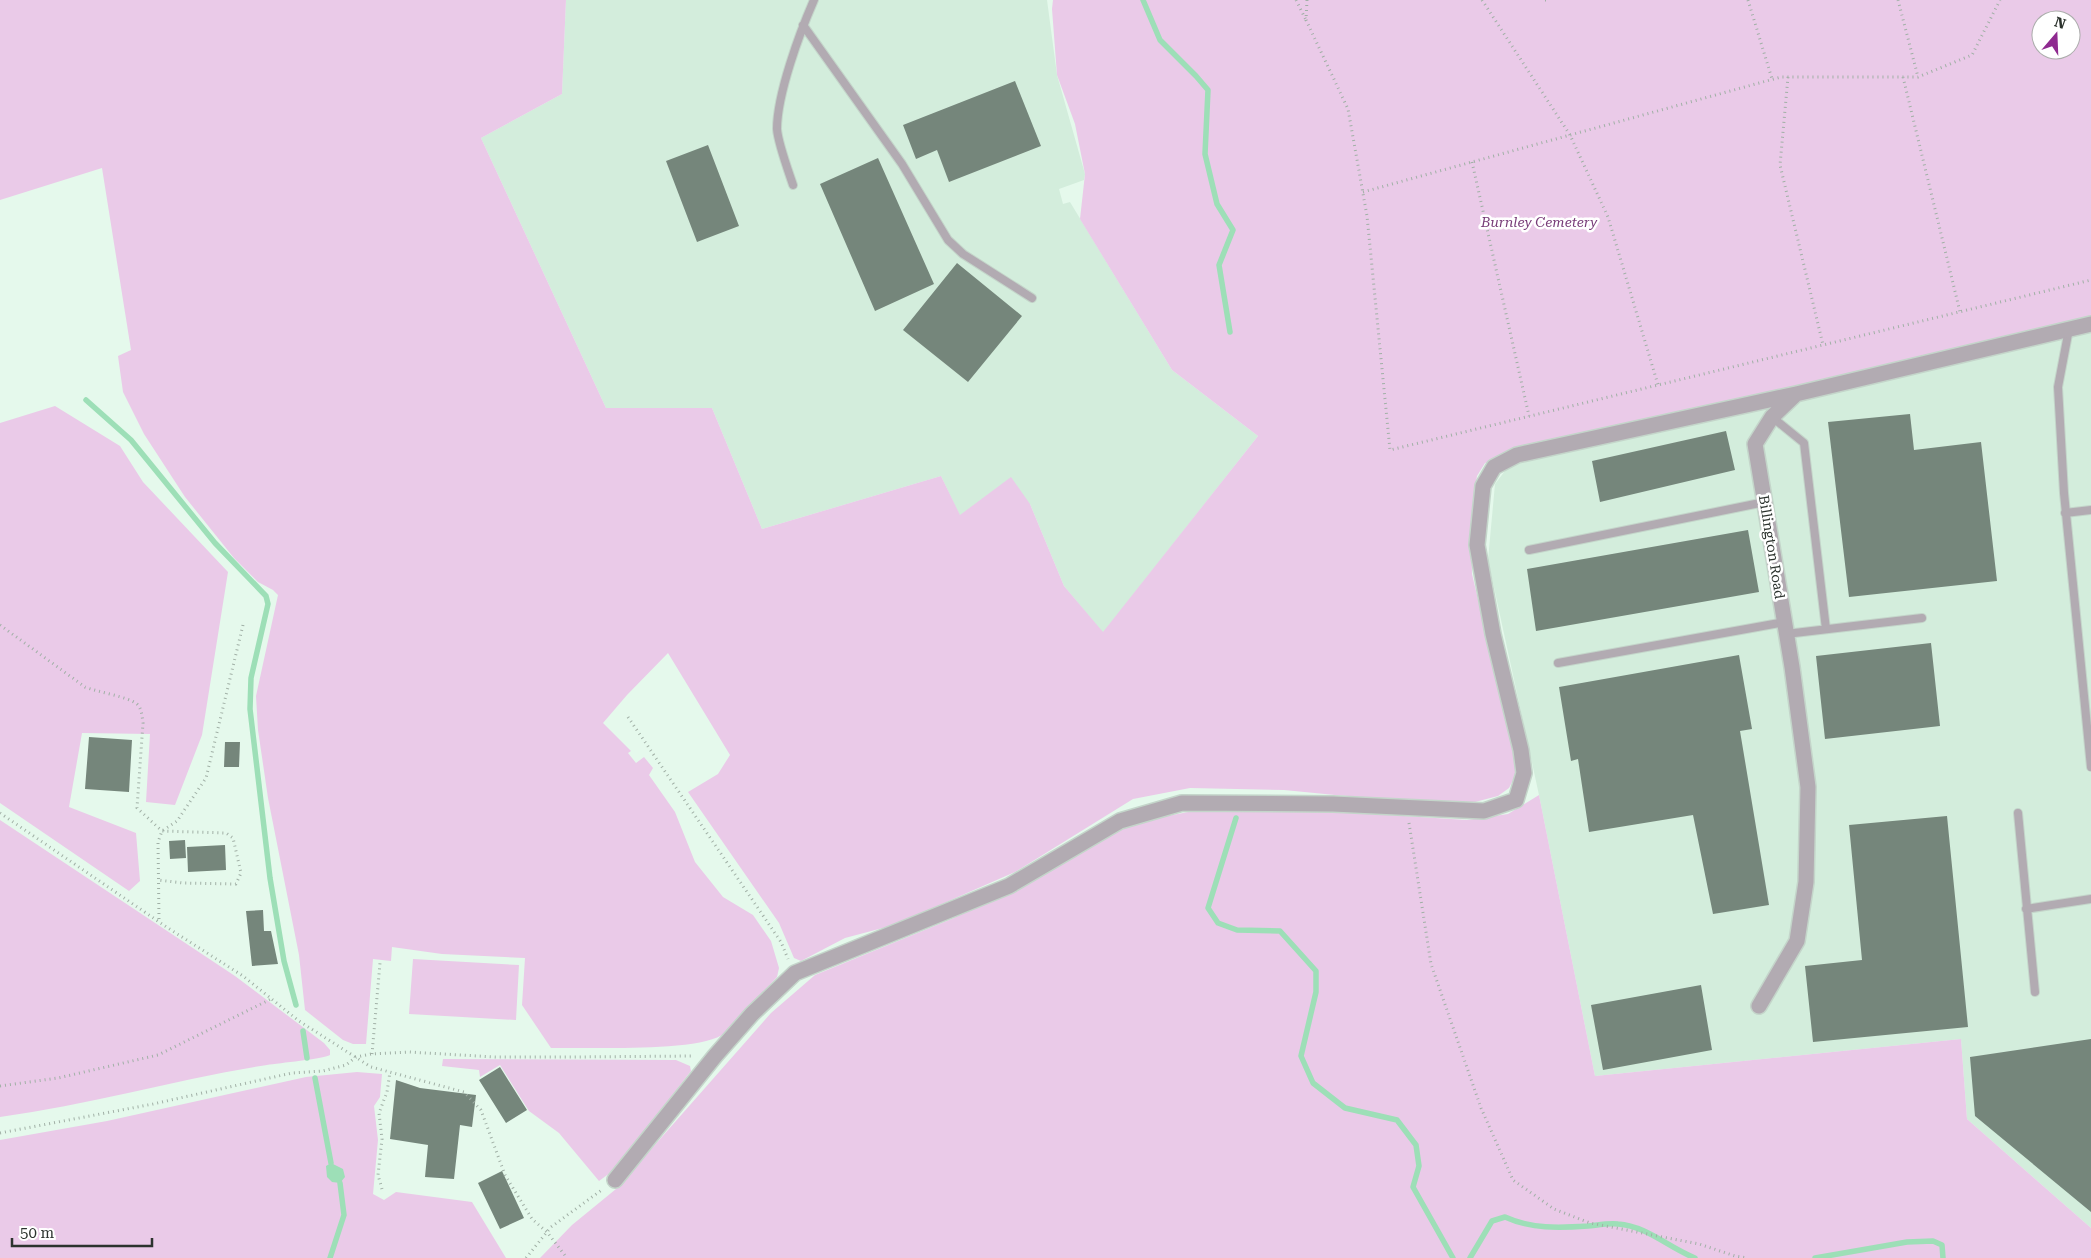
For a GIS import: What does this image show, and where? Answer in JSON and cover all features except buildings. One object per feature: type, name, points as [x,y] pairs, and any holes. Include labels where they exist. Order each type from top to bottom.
[{"type":"street","points":[[615,1180],[715,1056],[752,1014],[795,973],[1010,886],[1120,821],[1182,803],[1333,804],[1484,811],[1516,800],[1524,773],[1521,750],[1493,634],[1477,545],[1483,486],[1494,467],[1517,455],[1796,394],[2091,324]]},
{"type":"street","name":"Billington Road","points":[[1759,1006],[1797,941],[1806,882],[1808,786],[1786,628],[1755,444],[1772,417],[1796,394]]},
{"type":"lane","points":[[792,185],[777,130],[782,99],[803,24],[814,0]]},
{"type":"lane","points":[[803,24],[902,164],[948,240],[963,254],[1032,298]]},
{"type":"lane","points":[[2069,329],[2058,388],[2065,513],[2091,767]]},
{"type":"lane","points":[[1772,417],[1804,443],[1826,629]]},
{"type":"lane","points":[[1530,550],[1765,502]]},
{"type":"lane","points":[[2065,513],[2091,510]]},
{"type":"lane","points":[[1558,663],[1786,628],[1826,629],[1922,618]]},
{"type":"lane","points":[[2018,813],[2034,992]]},
{"type":"lane","points":[[2026,909],[2091,899]]},
{"type":"path","points":[[1296,0],[1348,109],[1367,216],[1390,450],[2091,280]]},
{"type":"path","points":[[1306,20],[1307,0]]},
{"type":"path","points":[[1482,0],[1570,135],[1608,217],[1658,385]]},
{"type":"path","points":[[1748,0],[1772,79]]},
{"type":"path","points":[[1898,0],[1918,77]]},
{"type":"path","points":[[1363,192],[1772,79],[1788,77],[1918,77],[1972,55],[2000,0]]},
{"type":"path","points":[[1788,77],[1780,164],[1823,345]]},
{"type":"path","points":[[1902,77],[1960,312]]},
{"type":"path","points":[[1472,162],[1530,416]]},
{"type":"path","points":[[0,625],[84,687],[137,704],[142,712],[143,723],[137,808],[162,830],[226,833],[232,838],[242,873],[236,884],[183,883],[158,880]]},
{"type":"path","points":[[159,920],[158,842],[162,830],[177,821],[206,778],[243,625]]},
{"type":"path","points":[[628,717],[781,942],[795,973]]},
{"type":"path","points":[[1407,807],[1431,964],[1481,1108],[1513,1180],[1554,1209],[1590,1223],[1700,1244],[1735,1256],[1748,1258]]},
{"type":"path","points":[[0,813],[159,920],[168,928],[243,976],[299,1021],[371,1067],[464,1092],[481,1110],[505,1175],[532,1219],[547,1232],[567,1258]]},
{"type":"path","points":[[372,1054],[380,963]]},
{"type":"path","points":[[0,1086],[58,1078],[158,1055],[271,999]]},
{"type":"path","points":[[0,1133],[144,1106],[292,1073],[323,1071],[346,1065],[356,1057],[372,1054],[409,1052],[495,1057],[572,1058],[715,1056]]},
{"type":"path","points":[[382,1189],[378,1175],[382,1139],[379,1114],[387,1092],[390,1072]]},
{"type":"path","points":[[526,1258],[547,1232],[615,1180]]},
{"type":"shaded area","points":[[566,0],[1047,0],[1057,75],[1085,174],[1084,180],[1059,189],[1063,204],[1070,202],[1172,370],[1258,436],[1103,633],[1064,586],[1030,504],[960,516],[941,476],[762,529],[712,408],[606,408],[481,138],[562,94]]},
{"type":"shaded area","points":[[2091,324],[2091,1228],[1967,1119],[1961,1039],[1595,1076],[1539,795],[1488,560],[1495,484],[1517,455]]},
{"type":"shaded area","points":[[331,1163],[343,1169],[345,1177],[340,1183],[332,1182],[327,1177],[326,1166]]},
{"type":"green space","name":"Burnley Cemetery","points":[[0,0],[566,0],[562,94],[481,138],[606,408],[712,408],[762,529],[941,476],[960,515],[1011,477],[1030,504],[1064,586],[1103,632],[1258,436],[1172,370],[1080,219],[1085,174],[1075,124],[1057,75],[1053,0],[2091,0],[2091,324],[1485,463],[1477,476],[1471,519],[1472,574],[1517,764],[1514,778],[1509,788],[1498,796],[1475,802],[1445,803],[1284,790],[1190,788],[1133,799],[1015,872],[894,925],[845,938],[801,961],[794,958],[779,923],[688,792],[718,774],[730,755],[668,653],[603,723],[631,751],[628,753],[636,763],[644,757],[653,768],[649,775],[675,812],[695,862],[723,897],[753,915],[771,941],[779,968],[777,977],[745,1014],[725,1033],[693,1044],[642,1048],[551,1048],[522,1005],[525,958],[442,954],[392,947],[391,961],[373,959],[366,1044],[353,1044],[343,1040],[305,1010],[299,955],[268,798],[258,730],[256,696],[278,595],[258,582],[234,558],[185,497],[144,434],[123,392],[118,356],[131,350],[102,168],[0,200]]},
{"type":"green space","points":[[55,406],[120,446],[143,482],[228,572],[202,735],[175,805],[146,802],[150,734],[82,733],[69,807],[136,833],[140,881],[129,891],[0,803],[0,423]]},
{"type":"green space","points":[[1539,795],[1595,1076],[1961,1039],[1967,1119],[2091,1228],[2091,1258],[540,1258],[572,1225],[616,1189],[771,1013],[815,975],[954,918],[1127,824],[1188,812],[1340,812],[1467,820],[1508,814]]},
{"type":"green space","points":[[0,820],[235,976],[324,1043],[330,1050],[330,1055],[200,1077],[67,1106],[0,1117]]},
{"type":"green space","points":[[413,959],[519,965],[516,1020],[409,1014]]},
{"type":"green space","points":[[443,1059],[676,1060],[690,1066],[691,1071],[614,1170],[599,1181],[559,1133],[529,1111],[500,1065],[480,1077],[479,1070],[442,1066]]},
{"type":"green space","points":[[357,1072],[382,1074],[380,1097],[374,1106],[378,1140],[373,1194],[384,1200],[396,1192],[472,1202],[506,1258],[0,1258],[0,1140],[107,1121],[306,1077]]},
{"type":"waterway","points":[[1143,0],[1160,40],[1208,90],[1205,154],[1217,204],[1233,230],[1219,265],[1230,332]]},
{"type":"waterway","points":[[86,400],[131,440],[215,543],[266,596],[268,604],[251,678],[250,709],[270,878],[284,961],[296,1005]]},
{"type":"waterway","points":[[1236,818],[1208,908],[1218,923],[1237,930],[1280,931],[1316,971],[1316,992],[1301,1056],[1313,1083],[1345,1108],[1397,1120],[1416,1145],[1419,1166],[1413,1187],[1453,1258]]},
{"type":"waterway","points":[[303,1031],[307,1058]]},
{"type":"waterway","points":[[315,1078],[331,1163]]},
{"type":"waterway","points":[[330,1258],[344,1215],[340,1183]]},
{"type":"waterway","points":[[1470,1258],[1492,1221],[1505,1217],[1525,1224],[1545,1227],[1611,1224],[1629,1226],[1648,1233],[1695,1258]]},
{"type":"waterway","points":[[1815,1258],[1907,1242],[1933,1241],[1942,1245],[1943,1258]]}]
